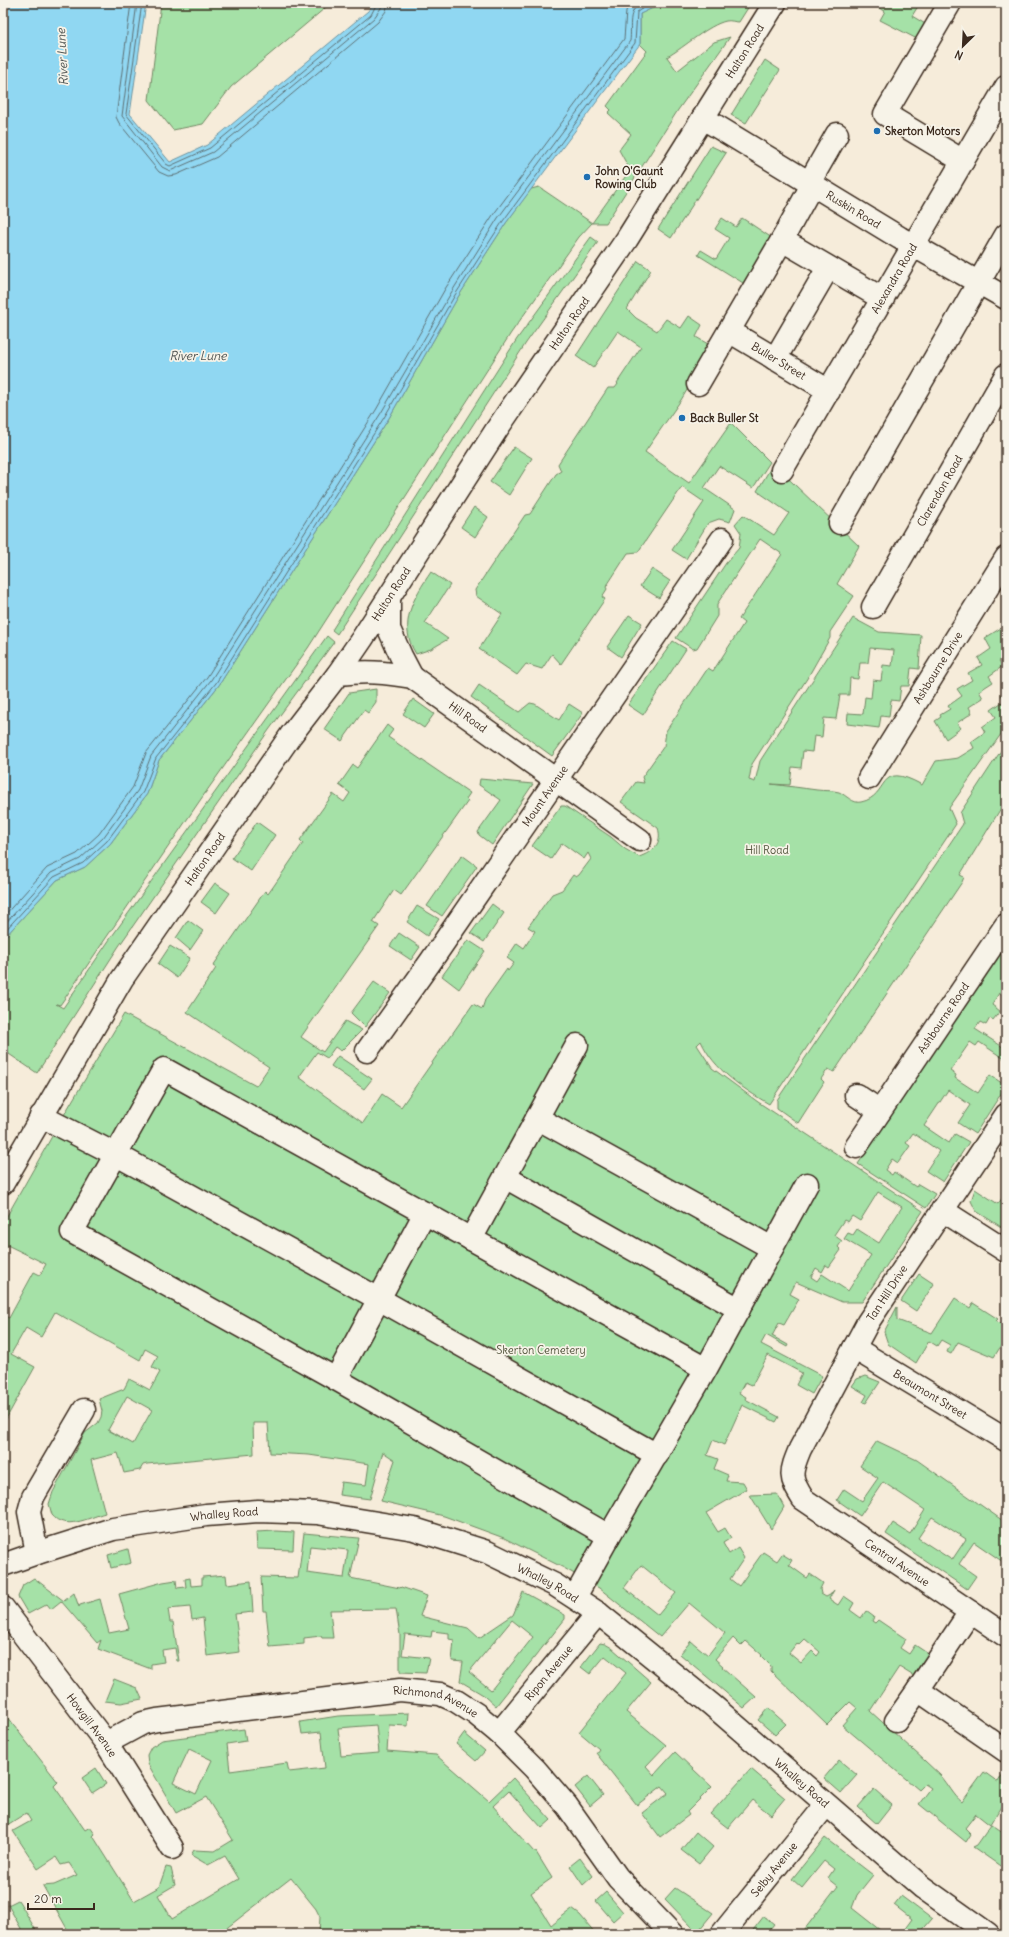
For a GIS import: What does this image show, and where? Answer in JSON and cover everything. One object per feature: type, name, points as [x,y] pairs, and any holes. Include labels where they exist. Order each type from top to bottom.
[{"type":"street","name":"Halton Road","points":[[3,1183],[106,1005],[158,926],[291,735],[338,674],[389,598],[497,430],[627,239],[775,3]]},
{"type":"street","points":[[950,3],[885,114],[963,161]]},
{"type":"street","name":"Alexandra Road","points":[[782,470],[1006,87]]},
{"type":"street","name":"Ruskin Road","points":[[703,118],[914,246],[1006,298]]},
{"type":"street","points":[[698,384],[782,240],[837,134]]},
{"type":"street","points":[[840,523],[1006,235]]},
{"type":"street","points":[[782,240],[883,299]]},
{"type":"street","points":[[775,359],[828,268]]},
{"type":"street","name":"Buller Street","points":[[728,331],[829,391]]},
{"type":"street","name":"Clarendon Road","points":[[873,607],[1006,375]]},
{"type":"street","name":"Mount Avenue","points":[[367,1051],[722,539]]},
{"type":"street","name":"Ashbourne Drive","points":[[869,778],[1006,558]]},
{"type":"street","name":"Hill Road","points":[[389,598],[389,628],[412,677]]},
{"type":"street","name":"Hill Road","points":[[338,674],[362,671],[382,672],[412,677],[557,779],[640,840]]},
{"type":"street","name":"Ashbourne Road","points":[[856,1147],[1006,925]]},
{"type":"street","points":[[472,1239],[577,1045]]},
{"type":"street","points":[[609,1536],[336,1379],[72,1232],[164,1069],[706,1369]]},
{"type":"street","points":[[856,1095],[880,1111]]},
{"type":"street","name":"Tan Hill Drive","points":[[793,1483],[794,1464],[800,1449],[872,1315],[1006,1115]]},
{"type":"street","points":[[41,1116],[115,1154],[379,1299],[657,1455]]},
{"type":"street","points":[[537,1118],[772,1248]]},
{"type":"street","points":[[505,1177],[739,1309]]},
{"type":"street","points":[[574,1597],[706,1369],[807,1184]]},
{"type":"street","points":[[942,1210],[1006,1251]]},
{"type":"street","points":[[336,1379],[425,1213]]},
{"type":"street","name":"Beaumont Street","points":[[854,1348],[1006,1440]]},
{"type":"street","points":[[37,1553],[29,1512],[33,1497],[84,1410]]},
{"type":"street","name":"Central Avenue","points":[[793,1483],[803,1499],[1006,1636]]},
{"type":"street","name":"Whalley Road","points":[[3,1565],[113,1529],[172,1519],[258,1511],[318,1513],[414,1529],[451,1539],[487,1552],[533,1574],[574,1597],[598,1613],[712,1705],[826,1805],[924,1888],[988,1934]]},
{"type":"street","name":"Howgill Avenue","points":[[3,1608],[106,1743],[172,1848]]},
{"type":"street","points":[[896,1721],[970,1612]]},
{"type":"street","name":"Ripon Avenue","points":[[498,1733],[598,1613]]},
{"type":"street","name":"Richmond Avenue","points":[[106,1743],[143,1723],[157,1720],[400,1690],[440,1694],[456,1701],[476,1714],[535,1769],[567,1806],[618,1878],[672,1934]]},
{"type":"street","points":[[918,1690],[1006,1751]]},
{"type":"street","name":"Selby Avenue","points":[[722,1934],[826,1805]]},
{"type":"green space","points":[[161,3],[331,3],[231,87],[203,124],[173,130],[149,100]]},
{"type":"green space","points":[[654,3],[751,3],[739,22],[728,21],[719,23],[667,57],[677,71],[714,42],[730,37],[678,110],[606,223],[592,223],[630,170],[619,150],[631,134],[608,113],[611,110],[607,106],[647,51],[640,44],[640,14],[654,7]]},
{"type":"green space","points":[[869,3],[920,3],[912,16],[927,25],[923,42],[880,20],[885,11]]},
{"type":"green space","points":[[765,60],[780,70],[746,123],[731,115]]},
{"type":"green space","points":[[711,146],[726,153],[671,238],[658,229]]},
{"type":"green space","points":[[539,187],[592,223],[579,237],[511,333],[308,648],[201,799],[60,1005],[56,1004],[63,1008],[110,939],[327,636],[334,642],[269,730],[119,946],[37,1073],[3,1050],[3,939],[57,880],[85,867],[110,844],[147,794],[159,760],[219,685],[389,418],[458,297],[506,223],[531,189]]},
{"type":"green space","points":[[722,218],[736,227],[742,218],[775,240],[748,286],[698,255],[701,250],[716,259],[729,238],[715,229]]},
{"type":"green space","points":[[591,237],[598,242],[526,343],[337,634],[332,630],[517,339]]},
{"type":"green space","points":[[638,261],[651,270],[627,309],[636,318],[657,331],[666,319],[681,328],[689,316],[702,325],[696,337],[713,347],[681,400],[645,452],[689,483],[731,423],[770,462],[753,488],[719,466],[704,488],[735,509],[730,522],[719,519],[708,523],[686,559],[672,550],[704,502],[682,487],[638,552],[628,553],[606,587],[607,589],[602,597],[605,599],[561,664],[552,654],[542,669],[526,664],[517,675],[479,649],[502,614],[476,596],[475,590],[525,515],[530,514],[556,474],[561,471],[558,464],[608,388],[615,388],[641,347],[618,331],[593,368],[576,356]]},
{"type":"green space","points":[[514,447],[532,458],[509,495],[490,482]]},
{"type":"green space","name":"Skerton Cemetery","points":[[773,464],[859,546],[837,584],[854,596],[830,632],[830,638],[808,677],[752,764],[749,780],[755,782],[760,761],[853,618],[879,632],[921,635],[919,669],[911,668],[909,686],[901,686],[899,701],[891,700],[889,717],[881,716],[879,728],[847,724],[848,713],[863,714],[865,697],[871,698],[873,680],[881,681],[883,665],[892,666],[894,650],[870,648],[868,663],[860,663],[858,679],[850,678],[849,695],[840,695],[836,719],[824,718],[822,737],[814,736],[812,752],[803,751],[801,768],[792,767],[790,785],[771,784],[836,791],[842,793],[855,802],[861,802],[877,793],[890,777],[897,776],[907,778],[922,785],[936,761],[958,758],[974,748],[971,742],[985,732],[982,727],[996,717],[991,710],[1005,700],[1001,695],[1006,692],[1006,727],[949,808],[956,824],[769,1104],[739,1085],[721,1069],[713,1061],[701,1041],[697,1045],[712,1068],[758,1102],[923,1211],[862,1302],[842,1302],[796,1282],[790,1294],[799,1299],[784,1325],[779,1323],[772,1336],[788,1345],[787,1347],[766,1335],[761,1344],[822,1376],[812,1394],[796,1385],[802,1373],[768,1355],[752,1385],[745,1382],[739,1393],[746,1397],[745,1399],[779,1417],[776,1422],[742,1405],[724,1445],[713,1440],[707,1455],[718,1459],[714,1469],[728,1475],[726,1481],[743,1482],[747,1489],[706,1513],[718,1532],[725,1528],[731,1538],[723,1543],[729,1554],[738,1548],[744,1558],[730,1579],[739,1586],[763,1552],[777,1561],[782,1554],[792,1560],[789,1565],[807,1578],[810,1574],[823,1583],[820,1589],[821,1594],[826,1597],[834,1590],[829,1599],[838,1605],[844,1596],[854,1603],[850,1610],[861,1618],[866,1611],[874,1617],[872,1621],[875,1623],[878,1620],[906,1639],[900,1648],[909,1654],[915,1645],[933,1657],[917,1678],[899,1667],[870,1711],[941,1776],[962,1802],[984,1772],[998,1782],[1006,1769],[1006,1798],[990,1825],[976,1814],[965,1828],[971,1834],[966,1842],[919,1804],[931,1788],[925,1784],[919,1790],[842,1725],[857,1708],[850,1702],[827,1725],[771,1671],[771,1666],[761,1656],[762,1655],[746,1641],[741,1646],[733,1638],[715,1659],[756,1697],[744,1708],[680,1654],[691,1641],[708,1655],[725,1633],[689,1603],[660,1637],[599,1588],[564,1568],[504,1538],[444,1516],[381,1501],[395,1460],[383,1452],[370,1499],[339,1495],[341,1482],[366,1485],[369,1464],[309,1455],[270,1453],[268,1423],[253,1423],[254,1454],[147,1464],[143,1465],[140,1470],[124,1473],[118,1453],[91,1460],[105,1513],[77,1522],[70,1523],[57,1520],[52,1515],[49,1504],[53,1492],[85,1433],[98,1423],[101,1417],[102,1411],[99,1399],[124,1389],[129,1379],[150,1390],[160,1372],[152,1367],[158,1356],[145,1349],[140,1360],[55,1312],[41,1337],[26,1328],[11,1354],[35,1367],[6,1419],[4,1422],[3,1421],[3,1315],[9,1318],[34,1272],[40,1275],[46,1264],[3,1243],[3,1223],[68,1108],[124,1014],[256,1086],[269,1067],[187,1012],[216,968],[213,966],[265,891],[268,894],[273,887],[303,843],[300,840],[333,794],[344,802],[350,793],[339,785],[353,765],[357,768],[387,725],[393,730],[388,737],[470,793],[466,799],[468,801],[401,895],[394,890],[373,922],[379,926],[301,1037],[323,1052],[345,1021],[362,1030],[341,1051],[335,1047],[327,1058],[317,1052],[299,1077],[363,1123],[382,1094],[401,1107],[473,1004],[482,1009],[485,1000],[507,969],[508,971],[514,963],[507,958],[517,943],[524,948],[535,931],[528,927],[552,894],[562,890],[573,875],[576,877],[579,875],[591,859],[588,853],[584,859],[562,843],[551,859],[532,846],[561,806],[565,806],[611,837],[625,849],[639,857],[649,852],[656,846],[659,838],[658,828],[621,802],[636,782],[644,783],[642,777],[664,746],[666,731],[708,668],[713,671],[715,668],[744,623],[739,619],[782,554],[760,539],[717,604],[717,616],[697,648],[693,649],[676,638],[726,563],[739,548],[741,533],[735,524],[743,515],[774,535],[789,513],[757,491]],"holes":[[[878,1192],[902,1207],[879,1243],[857,1229],[853,1235],[848,1233],[844,1239],[871,1255],[848,1291],[822,1274],[817,1281],[811,1277],[816,1268],[822,1272],[826,1265],[829,1267],[841,1250],[838,1247],[842,1241],[834,1235],[844,1220],[848,1222],[852,1216],[860,1221]],[[127,1396],[152,1410],[133,1444],[108,1430]],[[641,1565],[676,1593],[658,1615],[624,1588]],[[805,1639],[820,1652],[817,1656],[812,1651],[801,1663],[789,1653],[797,1643],[799,1645]]]},
{"type":"green space","points":[[474,507],[488,517],[475,537],[461,527]]},
{"type":"green space","points":[[652,569],[670,581],[659,598],[640,586]]},
{"type":"green space","points":[[431,572],[450,585],[425,623],[448,639],[431,649],[416,654],[410,643],[408,621],[414,601]]},
{"type":"green space","points":[[629,615],[642,623],[621,657],[607,647]]},
{"type":"green space","points":[[1001,628],[1006,634],[1006,655],[999,661],[1003,666],[989,676],[993,682],[979,691],[983,698],[969,707],[972,713],[957,723],[961,728],[946,739],[935,721],[941,717],[940,715],[950,709],[948,706],[962,696],[957,689],[972,680],[968,673],[982,665],[978,658],[991,649],[985,638]]},
{"type":"green space","points":[[673,641],[686,649],[643,715],[628,705]]},
{"type":"green space","points":[[479,685],[519,712],[530,703],[535,704],[559,720],[569,704],[583,713],[552,756],[471,697]]},
{"type":"green space","points":[[376,689],[376,702],[368,713],[364,710],[342,741],[324,729],[349,693]]},
{"type":"green space","points":[[413,699],[434,714],[424,728],[403,714]]},
{"type":"green space","points":[[1006,743],[1006,800],[960,875],[964,877],[962,882],[834,1072],[828,1069],[821,1079],[824,1082],[798,1123],[777,1108],[777,1100],[963,824],[960,813]]},
{"type":"green space","points":[[480,779],[533,784],[492,845],[479,835],[478,832],[501,800],[479,785]]},
{"type":"green space","points":[[257,822],[275,835],[251,871],[232,858]]},
{"type":"green space","points":[[462,855],[477,866],[442,916],[427,906]]},
{"type":"green space","points":[[215,883],[230,893],[216,913],[201,902]]},
{"type":"green space","points":[[492,904],[504,913],[484,942],[471,933]]},
{"type":"green space","points":[[417,906],[439,919],[427,936],[407,922]]},
{"type":"green space","points":[[188,920],[203,931],[190,950],[176,938]]},
{"type":"green space","points":[[399,933],[420,947],[411,960],[390,946]]},
{"type":"green space","points":[[468,940],[485,951],[459,989],[442,976]]},
{"type":"green space","points":[[1006,945],[1006,997],[999,993],[992,1005],[1000,1011],[993,1020],[990,1018],[986,1025],[980,1022],[975,1029],[1006,1049],[1006,1060],[979,1042],[976,1046],[970,1042],[950,1071],[956,1075],[955,1078],[978,1093],[990,1075],[1006,1086],[975,1134],[958,1123],[970,1105],[948,1090],[924,1126],[949,1143],[955,1134],[969,1142],[943,1182],[926,1171],[939,1151],[913,1133],[906,1143],[910,1146],[898,1163],[892,1159],[885,1170],[892,1175],[894,1172],[916,1187],[918,1184],[935,1194],[926,1208],[858,1164]]},
{"type":"green space","points":[[170,946],[190,958],[177,978],[158,964]]},
{"type":"green space","points":[[374,982],[390,993],[365,1027],[351,1013]]},
{"type":"green space","points":[[338,1056],[372,1079],[364,1089],[331,1066]]},
{"type":"green space","points":[[975,1189],[998,1204],[1006,1193],[1006,1230],[976,1211],[971,1201]]},
{"type":"green space","points":[[919,1274],[934,1284],[916,1311],[901,1301]]},
{"type":"green space","points":[[955,1298],[970,1308],[973,1303],[998,1319],[996,1321],[1006,1327],[1006,1338],[994,1357],[958,1342],[951,1354],[947,1352],[950,1345],[941,1340],[937,1346],[929,1341],[916,1363],[888,1344],[884,1332],[897,1307],[897,1320],[932,1333]]},
{"type":"green space","points":[[865,1376],[880,1382],[866,1403],[863,1402],[867,1395],[852,1386],[857,1379]]},
{"type":"green space","points":[[877,1441],[917,1460],[1006,1523],[1006,1564],[974,1542],[959,1564],[976,1576],[967,1589],[886,1534],[893,1523],[910,1534],[925,1510],[883,1482],[860,1516],[837,1500],[844,1489],[862,1501],[878,1478],[860,1466]],"holes":[[[932,1517],[966,1539],[952,1560],[918,1538]]]},
{"type":"green space","points":[[777,1494],[784,1507],[771,1529],[750,1495]]},
{"type":"green space","points":[[256,1532],[294,1532],[293,1550],[257,1549]]},
{"type":"green space","points":[[304,1533],[359,1538],[350,1578],[401,1587],[427,1596],[420,1616],[468,1628],[479,1638],[513,1615],[523,1592],[565,1615],[565,1619],[496,1706],[485,1696],[460,1681],[463,1662],[452,1661],[454,1640],[449,1639],[449,1633],[432,1631],[431,1637],[405,1634],[402,1655],[429,1658],[426,1673],[400,1672],[400,1635],[396,1609],[330,1610],[333,1638],[322,1638],[321,1636],[304,1638],[304,1644],[270,1647],[266,1611],[263,1611],[261,1577],[298,1578]],"holes":[[[310,1546],[348,1550],[344,1578],[307,1573]],[[512,1620],[533,1637],[491,1690],[469,1672]]]},
{"type":"green space","points":[[128,1549],[131,1563],[111,1568],[108,1555]]},
{"type":"green space","points":[[226,1575],[227,1584],[251,1581],[253,1612],[235,1614],[240,1652],[207,1656],[203,1618],[192,1620],[190,1607],[168,1609],[170,1622],[173,1622],[179,1661],[177,1661],[175,1648],[162,1650],[164,1662],[151,1664],[151,1669],[98,1649],[101,1640],[97,1643],[61,1601],[51,1609],[47,1604],[28,1614],[18,1597],[23,1585],[34,1578],[64,1601],[74,1593],[79,1607],[80,1605],[100,1599],[109,1633],[129,1629],[119,1594],[176,1580],[177,1588],[186,1587],[185,1579],[190,1578],[191,1586],[202,1585],[202,1577]]},
{"type":"green space","points":[[600,1643],[612,1648],[651,1682],[626,1712],[666,1745],[646,1766],[654,1775],[675,1752],[712,1787],[687,1812],[689,1815],[660,1837],[642,1813],[668,1793],[662,1786],[637,1805],[596,1753],[599,1749],[579,1732],[626,1673],[605,1656],[590,1674],[581,1667]]},
{"type":"green space","points":[[114,1679],[137,1688],[142,1699],[121,1703],[105,1701]]},
{"type":"green space","points":[[768,1708],[786,1724],[775,1735],[758,1720]]},
{"type":"green space","points":[[3,1712],[58,1782],[54,1786],[85,1830],[90,1827],[95,1834],[93,1836],[134,1901],[159,1887],[166,1867],[171,1868],[175,1885],[158,1895],[172,1919],[239,1879],[225,1856],[208,1865],[191,1855],[194,1850],[215,1851],[233,1840],[206,1797],[176,1813],[148,1764],[147,1755],[151,1747],[162,1740],[244,1729],[246,1741],[227,1744],[230,1771],[287,1763],[289,1772],[325,1768],[321,1732],[302,1734],[300,1722],[338,1716],[409,1713],[408,1726],[389,1725],[387,1751],[436,1755],[489,1801],[513,1778],[551,1820],[542,1828],[509,1791],[493,1806],[534,1852],[536,1852],[552,1878],[531,1893],[551,1925],[572,1909],[580,1915],[596,1934],[319,1934],[320,1917],[316,1909],[291,1878],[219,1934],[70,1934],[43,1886],[54,1885],[77,1875],[69,1863],[61,1865],[56,1857],[38,1869],[13,1831],[31,1821],[26,1813],[4,1827]],"holes":[[[376,1725],[379,1753],[341,1756],[338,1728]],[[189,1749],[212,1760],[196,1794],[173,1783]]]},
{"type":"green space","points":[[464,1733],[485,1751],[476,1761],[456,1744]]},
{"type":"green space","points":[[839,1760],[857,1775],[841,1793],[824,1778]]},
{"type":"green space","points":[[96,1768],[106,1784],[92,1793],[82,1778]]},
{"type":"green space","points":[[751,1769],[785,1798],[771,1815],[752,1800],[728,1828],[710,1814]]},
{"type":"green space","points":[[588,1776],[603,1795],[590,1806],[575,1787]]},
{"type":"green space","points":[[874,1789],[892,1805],[877,1824],[858,1807]]},
{"type":"green space","points":[[991,1825],[1006,1835],[1006,1870],[973,1847],[977,1845]]},
{"type":"green space","points":[[696,1832],[713,1847],[699,1864],[681,1850]]},
{"type":"green space","points":[[825,1838],[873,1875],[857,1895],[852,1908],[885,1934],[801,1934],[838,1886],[828,1878],[834,1869],[824,1861],[802,1888],[792,1879]]},
{"type":"green space","points":[[580,1858],[593,1876],[583,1885],[570,1866]]},
{"type":"green space","points":[[675,1888],[713,1913],[699,1930],[695,1930],[665,1899]]},
{"type":"green space","points":[[606,1892],[623,1912],[613,1921],[596,1901]]},
{"type":"green space","points":[[901,1896],[932,1919],[919,1934],[901,1934],[912,1919],[894,1905]]},
{"type":"green space","points":[[18,1900],[38,1934],[24,1934],[8,1905]]},
{"type":"green space","points":[[764,1916],[774,1924],[766,1934],[750,1934]]},
{"type":"water","name":"River Lune","points":[[3,3],[146,3],[130,114],[170,162],[207,145],[368,11],[374,3],[654,3],[655,7],[640,14],[640,44],[506,223],[458,297],[389,418],[219,685],[159,760],[147,794],[110,844],[85,867],[57,880],[3,939]]},
{"type":"place","name":"Skerton Motors","points":[[877,131]]},
{"type":"place","name":"John O'Gaunt Rowing Club","points":[[587,177]]},
{"type":"place","name":"Back Buller St","points":[[682,418]]}]
